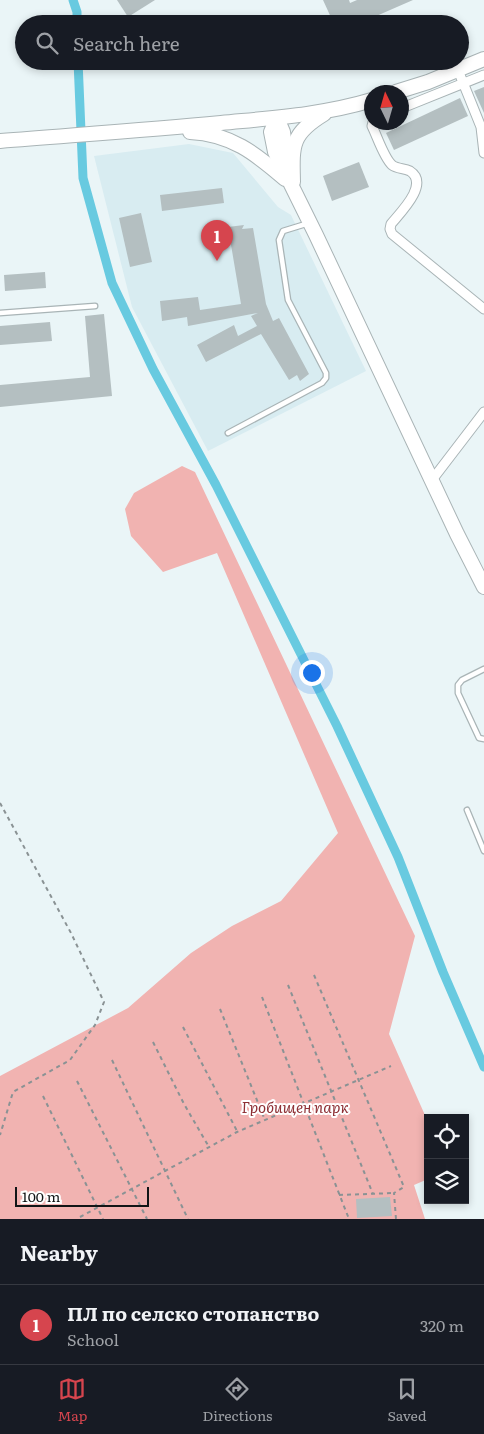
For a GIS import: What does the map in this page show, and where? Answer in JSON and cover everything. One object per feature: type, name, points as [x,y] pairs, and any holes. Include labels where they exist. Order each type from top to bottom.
[{"type":"main road","points":[[469,65],[484,59]]},
{"type":"main road","points":[[409,87],[458,70]]},
{"type":"main road","points":[[0,141],[277,118],[328,112],[364,102]]},
{"type":"main road","points":[[291,183],[293,147],[298,134],[307,124],[328,112]]},
{"type":"main road","points":[[277,118],[271,132],[272,144],[484,587]]},
{"type":"main road","points":[[149,130],[198,133],[217,136],[234,142],[254,154],[291,183]]},
{"type":"street","points":[[458,70],[483,127],[484,153]]},
{"type":"street","points":[[409,105],[484,75]]},
{"type":"street","points":[[374,130],[390,163],[413,174],[417,187],[414,195],[391,224],[392,234],[484,309]]},
{"type":"street","points":[[432,480],[484,412]]},
{"type":"lane","points":[[228,433],[322,383],[326,378],[326,373],[288,300],[278,240],[283,231],[310,223]]},
{"type":"lane","points":[[0,313],[95,306]]},
{"type":"lane","points":[[484,669],[462,680],[458,685],[458,693],[479,738],[484,739]]},
{"type":"lane","points":[[467,810],[484,851]]},
{"type":"path","points":[[0,803],[71,933],[104,1002],[95,1025],[70,1060],[13,1092],[0,1135]]},
{"type":"path","points":[[314,975],[404,1187],[394,1193],[339,1194]]},
{"type":"path","points":[[288,985],[373,1194]]},
{"type":"path","points":[[262,997],[348,1219]]},
{"type":"path","points":[[220,1009],[265,1120]]},
{"type":"path","points":[[183,1027],[238,1132]]},
{"type":"path","points":[[153,1042],[184,1104],[209,1147]]},
{"type":"path","points":[[112,1060],[188,1219]]},
{"type":"path","points":[[80,1217],[238,1132],[390,1066]]},
{"type":"path","points":[[77,1081],[147,1219]]},
{"type":"path","points":[[43,1096],[103,1219]]},
{"type":"path","points":[[394,1193],[396,1219]]},
{"type":"shaded area","points":[[189,144],[233,153],[278,207],[291,215],[366,371],[208,451],[132,307],[94,156]]},
{"type":"green space","name":"Гробищен парк","points":[[182,466],[195,472],[415,936],[389,1034],[424,1114],[424,1181],[414,1185],[425,1219],[0,1219],[0,1076],[128,1008],[191,953],[232,926],[281,901],[338,833],[217,553],[163,572],[131,536],[125,509],[134,493]]},
{"type":"building","points":[[117,0],[155,0],[131,15],[127,15]]},
{"type":"building","points":[[323,0],[349,0],[350,3],[357,0],[413,0],[379,15],[330,15]]},
{"type":"building","points":[[484,87],[484,113],[474,91]]},
{"type":"building","points":[[460,98],[468,116],[394,150],[386,133],[392,130],[409,130],[409,122]]},
{"type":"building","points":[[359,162],[369,187],[332,201],[323,176]]},
{"type":"building","points":[[222,188],[224,203],[162,211],[160,195]]},
{"type":"building","points":[[141,213],[152,262],[130,267],[119,218]]},
{"type":"building","points":[[244,225],[242,229],[253,228],[266,304],[273,321],[279,318],[309,374],[300,381],[297,375],[289,380],[261,334],[206,362],[197,345],[234,325],[238,336],[257,326],[251,316],[258,313],[188,326],[187,317],[162,321],[160,301],[198,297],[200,310],[241,304],[228,227]]},
{"type":"building","points":[[45,272],[46,288],[5,291],[4,275]]},
{"type":"building","points":[[104,314],[112,396],[0,407],[0,385],[90,377],[85,316]]},
{"type":"building","points":[[50,322],[52,341],[0,345],[0,326]]},
{"type":"building","points":[[390,1197],[392,1216],[357,1218],[356,1199]]},
{"type":"waterway","points":[[73,0],[77,15]]},
{"type":"waterway","points":[[78,70],[83,178],[112,283],[153,369],[216,485],[337,726],[398,857],[443,972],[484,1067]]},
{"type":"place","name":"ПЛ по селско стопанство","points":[[217,261]]}]
